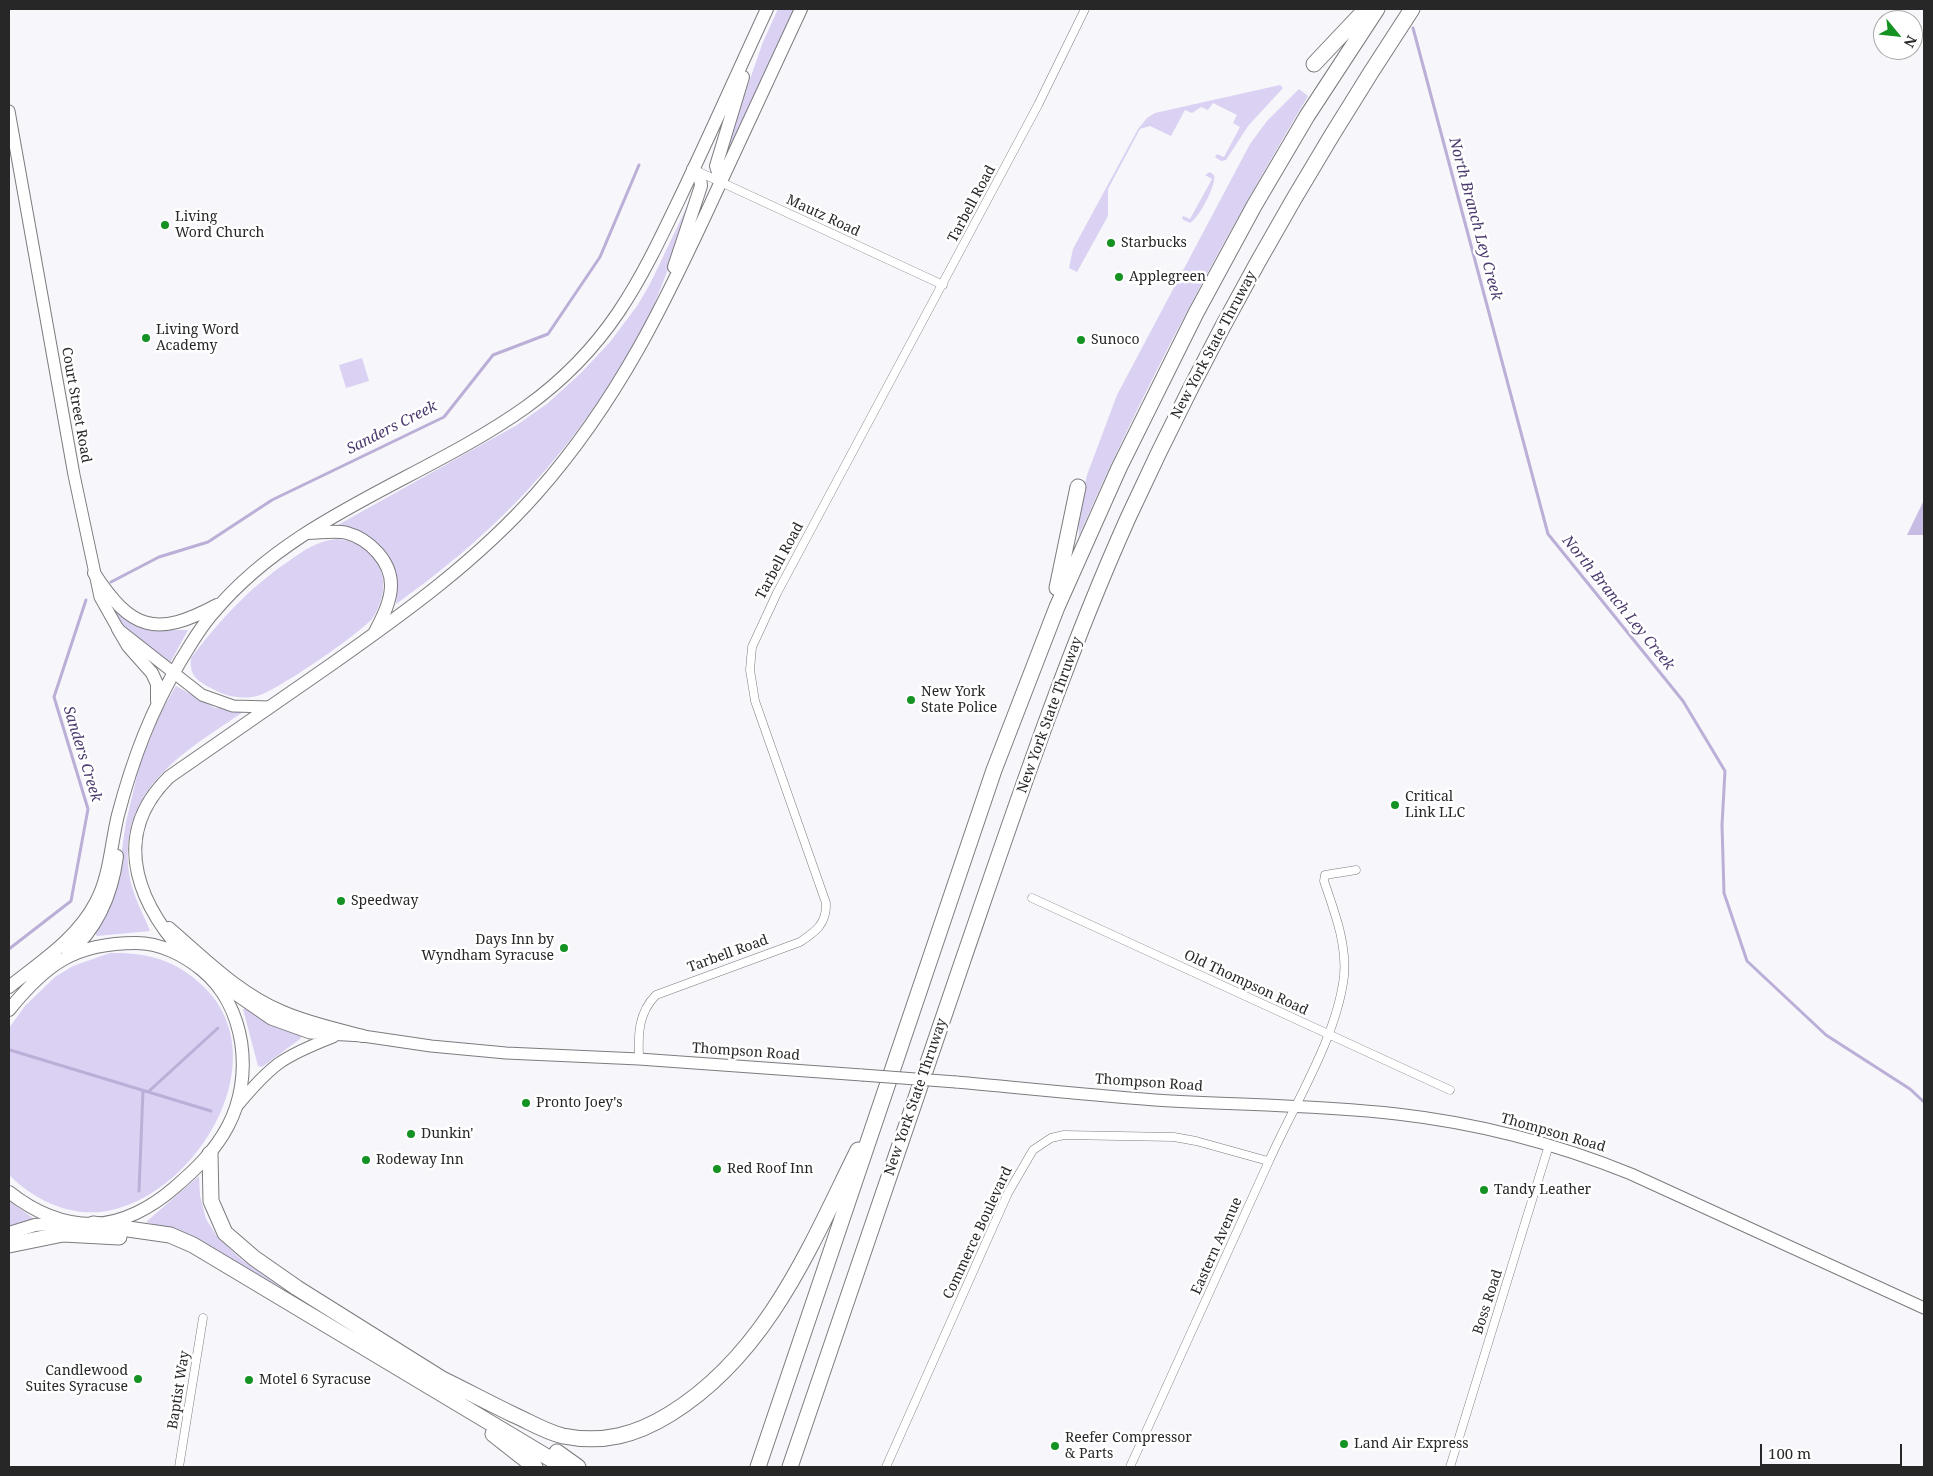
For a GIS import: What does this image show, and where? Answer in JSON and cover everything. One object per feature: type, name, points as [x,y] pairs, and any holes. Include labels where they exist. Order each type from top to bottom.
[{"type":"highway","points":[[1314,64],[1366,9]]},
{"type":"highway","name":"New York State Thruway","points":[[758,1467],[994,770],[1043,640],[1120,468],[1196,313],[1254,206],[1307,116],[1377,9]]},
{"type":"highway","name":"New York State Thruway","points":[[790,1467],[1050,712],[1127,521],[1218,334],[1285,211],[1348,107],[1412,9]]},
{"type":"highway","points":[[1043,640],[1065,558],[1078,487]]},
{"type":"highway","points":[[436,1384],[562,1436],[593,1440],[613,1438],[648,1428],[691,1401],[722,1374],[776,1308],[795,1276],[880,1106]]},
{"type":"highway","points":[[210,1154],[211,1201],[225,1233],[254,1258],[436,1384],[564,1467]]},
{"type":"highway","points":[[93,1224],[170,1235],[193,1245],[545,1444],[578,1467]]},
{"type":"highway","points":[[9,1245],[63,1234],[77,1234],[193,1245]]},
{"type":"highway","points":[[436,1384],[535,1467]]},
{"type":"main road","points":[[9,987],[74,933],[97,901],[107,870],[127,784],[139,744],[157,702],[174,673],[197,635],[223,601],[268,559],[307,533],[450,453],[525,407],[569,372],[612,323],[648,263],[767,9]]},
{"type":"main road","points":[[9,1192],[37,1212],[73,1222],[93,1224],[124,1218],[147,1207],[181,1182],[210,1154],[228,1126],[237,1106],[243,1058],[240,1037],[230,1008],[215,980],[194,964],[172,942],[154,915],[139,880],[134,852],[142,815],[152,797],[169,777],[374,635],[443,583],[536,494],[596,417],[626,372],[657,316],[801,9]]},
{"type":"main road","points":[[721,182],[716,166],[756,34]]},
{"type":"main road","points":[[657,316],[701,186],[700,177],[693,169]]},
{"type":"main road","points":[[307,533],[345,532],[362,539],[380,554],[390,573],[391,586],[388,603],[374,635]]},
{"type":"main road","points":[[94,573],[114,602],[125,613],[140,621],[162,625],[173,624],[195,616],[223,601]]},
{"type":"main road","points":[[118,629],[128,646],[152,673],[157,684],[157,702]]},
{"type":"main road","points":[[9,998],[62,959],[84,940],[93,928],[105,905],[115,873],[127,784]]},
{"type":"main road","points":[[154,915],[227,978],[259,999],[297,1018],[363,1036]]},
{"type":"main road","points":[[62,959],[99,945],[143,943],[167,949],[194,964]]},
{"type":"main road","points":[[9,1010],[29,985]]},
{"type":"main road","points":[[9,1233],[35,1226],[73,1222]]},
{"type":"street","name":"Tarbell Road","points":[[639,1059],[641,1015],[647,1003],[656,995],[800,942],[820,927],[824,918],[826,904],[755,701],[750,670],[752,647],[777,593],[1038,105],[1085,9]]},
{"type":"street","name":"Court Street Road","points":[[9,111],[74,474],[100,597],[118,629],[202,694],[234,706],[270,707]]},
{"type":"street","name":"Mautz Road","points":[[693,169],[942,285]]},
{"type":"street","name":"Eastern Avenue","points":[[1130,1467],[1268,1161],[1328,1035],[1340,1000],[1344,974],[1340,928],[1324,880],[1325,875],[1330,873],[1356,870]]},
{"type":"street","name":"Old Thompson Road","points":[[1032,898],[1450,1090]]},
{"type":"street","name":"Thompson Road","points":[[215,980],[271,1020],[310,1033],[363,1036],[431,1046],[506,1052],[639,1059],[956,1082],[1155,1100],[1294,1106],[1428,1118],[1511,1134],[1549,1145],[1631,1174],[1924,1308]]},
{"type":"street","name":"Thompson Road","points":[[237,1106],[275,1064],[299,1050],[337,1036]]},
{"type":"street","name":"Commerce Boulevard","points":[[886,1467],[1008,1192],[1023,1165],[1038,1145],[1064,1135],[1174,1138],[1196,1141],[1268,1161]]},
{"type":"street","name":"Boss Road","points":[[1450,1467],[1549,1145]]},
{"type":"street","name":"Baptist Way","points":[[179,1467],[203,1318]]},
{"type":"shaded area","points":[[778,9],[794,9],[725,157],[723,156],[763,42]]},
{"type":"shaded area","points":[[1280,85],[1283,88],[1248,126],[1226,160],[1221,161],[1215,157],[1217,154],[1224,157],[1240,127],[1233,123],[1237,115],[1213,103],[1208,110],[1201,107],[1192,113],[1185,110],[1171,136],[1150,126],[1140,129],[1108,189],[1108,216],[1077,272],[1069,268],[1073,249],[1138,129],[1147,118],[1155,113]]},
{"type":"shaded area","points":[[1299,89],[1308,96],[1186,313],[1104,479],[1079,536],[1078,517],[1087,475],[1117,395],[1250,144],[1267,121]]},
{"type":"shaded area","points":[[1210,172],[1214,175],[1213,186],[1198,215],[1190,223],[1182,219],[1183,216],[1190,219],[1212,179],[1205,175]]},
{"type":"shaded area","points":[[693,194],[695,195],[672,259],[646,323],[635,343],[569,442],[518,501],[490,528],[396,604],[396,574],[385,551],[376,542],[364,535],[336,526],[517,425],[548,403],[581,373],[610,342],[637,306],[650,284]]},
{"type":"shaded area","points":[[362,358],[369,381],[346,388],[339,365]]},
{"type":"shaded area","points":[[1924,500],[1924,535],[1907,535]]},
{"type":"shaded area","points":[[337,539],[352,542],[364,549],[374,557],[380,568],[383,592],[379,606],[372,619],[350,638],[316,662],[281,684],[257,696],[244,698],[226,695],[204,684],[194,676],[191,668],[191,658],[236,605],[274,571],[300,553],[317,544]]},
{"type":"shaded area","points":[[109,603],[161,630],[188,630],[170,663],[144,644],[128,629],[114,613]]},
{"type":"shaded area","points":[[176,686],[215,708],[246,710],[200,741],[160,775],[145,795],[134,817],[128,843],[129,873],[135,895],[150,931],[97,936],[95,933],[118,876],[126,822],[140,763],[161,712]]},
{"type":"shaded area","points":[[110,953],[136,954],[160,959],[182,970],[203,986],[225,1017],[233,1051],[229,1087],[216,1123],[194,1156],[166,1183],[134,1202],[100,1212],[75,1211],[51,1204],[40,1198],[9,1175],[9,1028],[25,1006],[55,977],[73,966]]},
{"type":"shaded area","points":[[247,1008],[302,1036],[262,1067],[258,1066],[243,1009]]},
{"type":"shaded area","points":[[199,1176],[200,1196],[206,1219],[218,1238],[242,1260],[286,1291],[194,1237],[146,1222]]},
{"type":"shaded area","points":[[9,1201],[37,1221],[9,1228]]},
{"type":"waterway","name":"North Branch Ley Creek","points":[[1413,28],[1548,534],[1683,701],[1725,771],[1722,825],[1724,893],[1747,961],[1826,1035],[1910,1089],[1924,1102]]},
{"type":"waterway","name":"Sanders Creek","points":[[111,582],[159,557],[208,542],[272,500],[444,417],[493,355],[548,334],[600,257],[639,165]]},
{"type":"waterway","name":"Sanders Creek","points":[[9,949],[71,901],[88,809],[54,697],[86,600]]},
{"type":"waterway","points":[[148,1092],[218,1028]]},
{"type":"waterway","points":[[10,1050],[211,1111]]},
{"type":"waterway","points":[[139,1191],[143,1091]]},
{"type":"place","name":"Living Word Church","points":[[165,225]]},
{"type":"place","name":"Starbucks","points":[[1111,243]]},
{"type":"place","name":"Applegreen","points":[[1119,277]]},
{"type":"place","name":"Living Word Academy","points":[[146,338]]},
{"type":"place","name":"Sunoco","points":[[1081,340]]},
{"type":"place","name":"New York State Police","points":[[911,700]]},
{"type":"place","name":"Critical Link LLC","points":[[1395,805]]},
{"type":"place","name":"Speedway","points":[[341,901]]},
{"type":"place","name":"Days Inn by Wyndham Syracuse","points":[[564,948]]},
{"type":"place","name":"Pronto Joey's","points":[[526,1103]]},
{"type":"place","name":"Dunkin'","points":[[411,1134]]},
{"type":"place","name":"Rodeway Inn","points":[[366,1160]]},
{"type":"place","name":"Red Roof Inn","points":[[717,1169]]},
{"type":"place","name":"Tandy Leather","points":[[1484,1190]]},
{"type":"place","name":"Candlewood Suites Syracuse","points":[[138,1379]]},
{"type":"place","name":"Motel 6 Syracuse","points":[[249,1380]]},
{"type":"place","name":"Land Air Express","points":[[1344,1444]]},
{"type":"place","name":"Reefer Compressor & Parts","points":[[1055,1446]]}]
